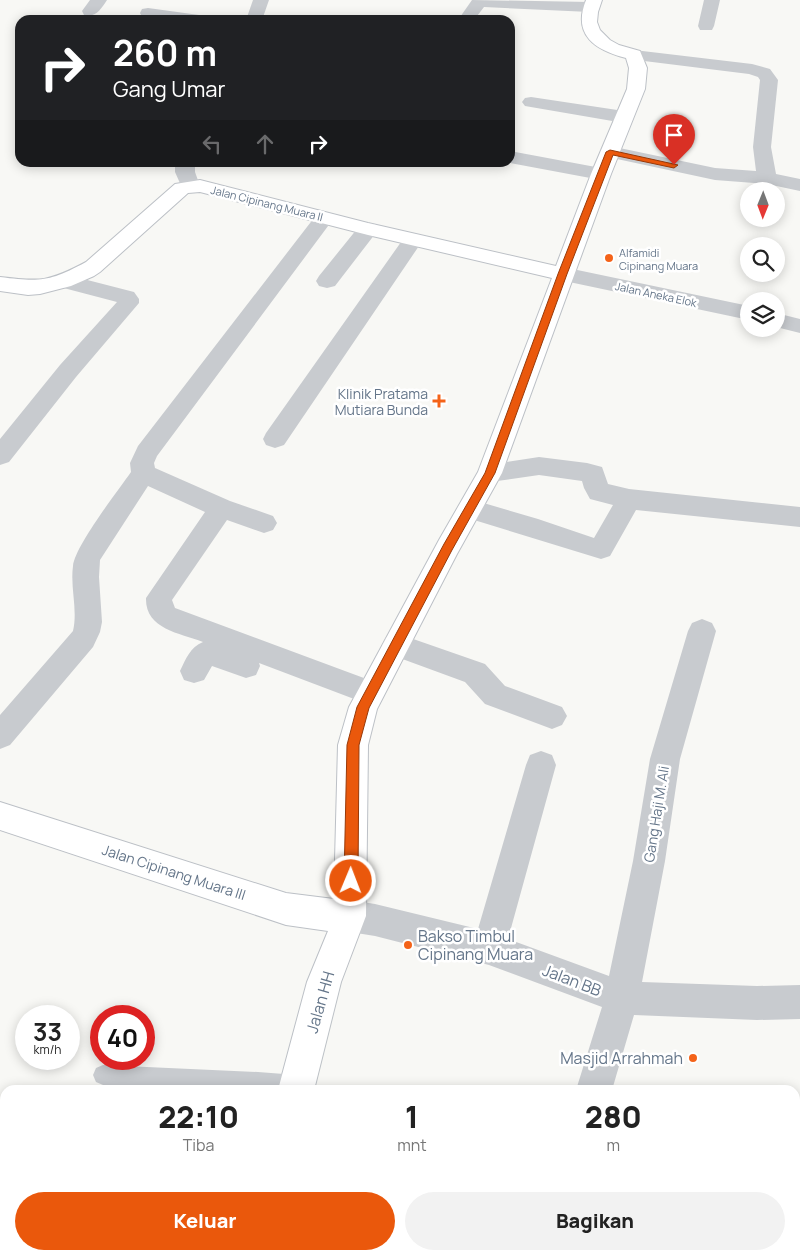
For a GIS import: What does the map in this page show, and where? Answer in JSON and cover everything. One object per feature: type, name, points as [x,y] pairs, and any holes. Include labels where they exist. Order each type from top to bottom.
[{"type":"street","points":[[256,15],[260,0]]},
{"type":"street","points":[[706,26],[712,0]]},
{"type":"street","points":[[470,15],[478,3],[484,2],[592,4],[589,27],[598,40],[616,52],[752,69],[764,73],[768,80],[762,147],[767,178]]},
{"type":"street","points":[[148,13],[163,15]]},
{"type":"street","points":[[350,916],[353,745],[367,700],[490,473],[563,274],[636,88],[638,68],[634,55]]},
{"type":"street","points":[[531,102],[624,117]]},
{"type":"street","points":[[515,157],[606,163],[767,178],[800,185]]},
{"type":"street","points":[[0,284],[32,288],[64,281],[93,267],[182,188],[190,186],[185,167]]},
{"type":"street","name":"Jalan Cipinang Muara II","points":[[190,186],[200,186],[412,240],[563,274]]},
{"type":"street","points":[[0,736],[78,648],[87,631],[88,619],[84,572],[87,558],[143,473],[142,463],[147,452],[324,218]]},
{"type":"street","points":[[327,282],[368,229]]},
{"type":"street","points":[[275,439],[412,240]]},
{"type":"street","name":"Jalan Aneka Elok","points":[[563,274],[740,311]]},
{"type":"street","points":[[0,456],[68,371],[128,303],[126,297],[64,281]]},
{"type":"street","points":[[785,322],[800,326]]},
{"type":"street","points":[[490,473],[539,466],[587,472],[593,474],[596,488],[599,492],[693,507],[800,517]]},
{"type":"street","points":[[143,473],[222,508],[264,523]]},
{"type":"street","points":[[470,509],[601,549],[629,498]]},
{"type":"street","points":[[222,508],[159,598],[160,608],[165,616],[367,700]]},
{"type":"street","name":"Gang Haji M. Ali","points":[[596,1085],[622,998],[650,861],[665,760],[702,631]]},
{"type":"street","points":[[396,645],[471,672],[495,695],[552,716]]},
{"type":"street","points":[[194,671],[204,654],[212,654],[367,700]]},
{"type":"street","points":[[489,948],[541,765]]},
{"type":"street","name":"Jalan Cipinang Muara III","points":[[0,816],[286,909],[316,914],[350,916]]},
{"type":"street","name":"Jalan BB","points":[[350,916],[375,920],[489,948],[622,998],[757,1003],[800,1002]]},
{"type":"street","name":"Jalan HH","points":[[298,1085],[324,982],[350,916]]},
{"type":"lane","points":[[103,1075],[258,1082],[278,1085]]},
{"type":"place","name":"Alfamidi Cipinang Muara","points":[[609,258]]},
{"type":"place","name":"Klinik Pratama Mutiara Bunda","points":[[439,401]]},
{"type":"place","name":"Bakso Timbul Cipinang Muara","points":[[408,945]]},
{"type":"place","name":"Masjid Arrahmah","points":[[693,1058]]},
{"type":"route","points":[[351,881],[353,745],[363,707],[448,547],[490,473],[610,152],[674,165]]}]
